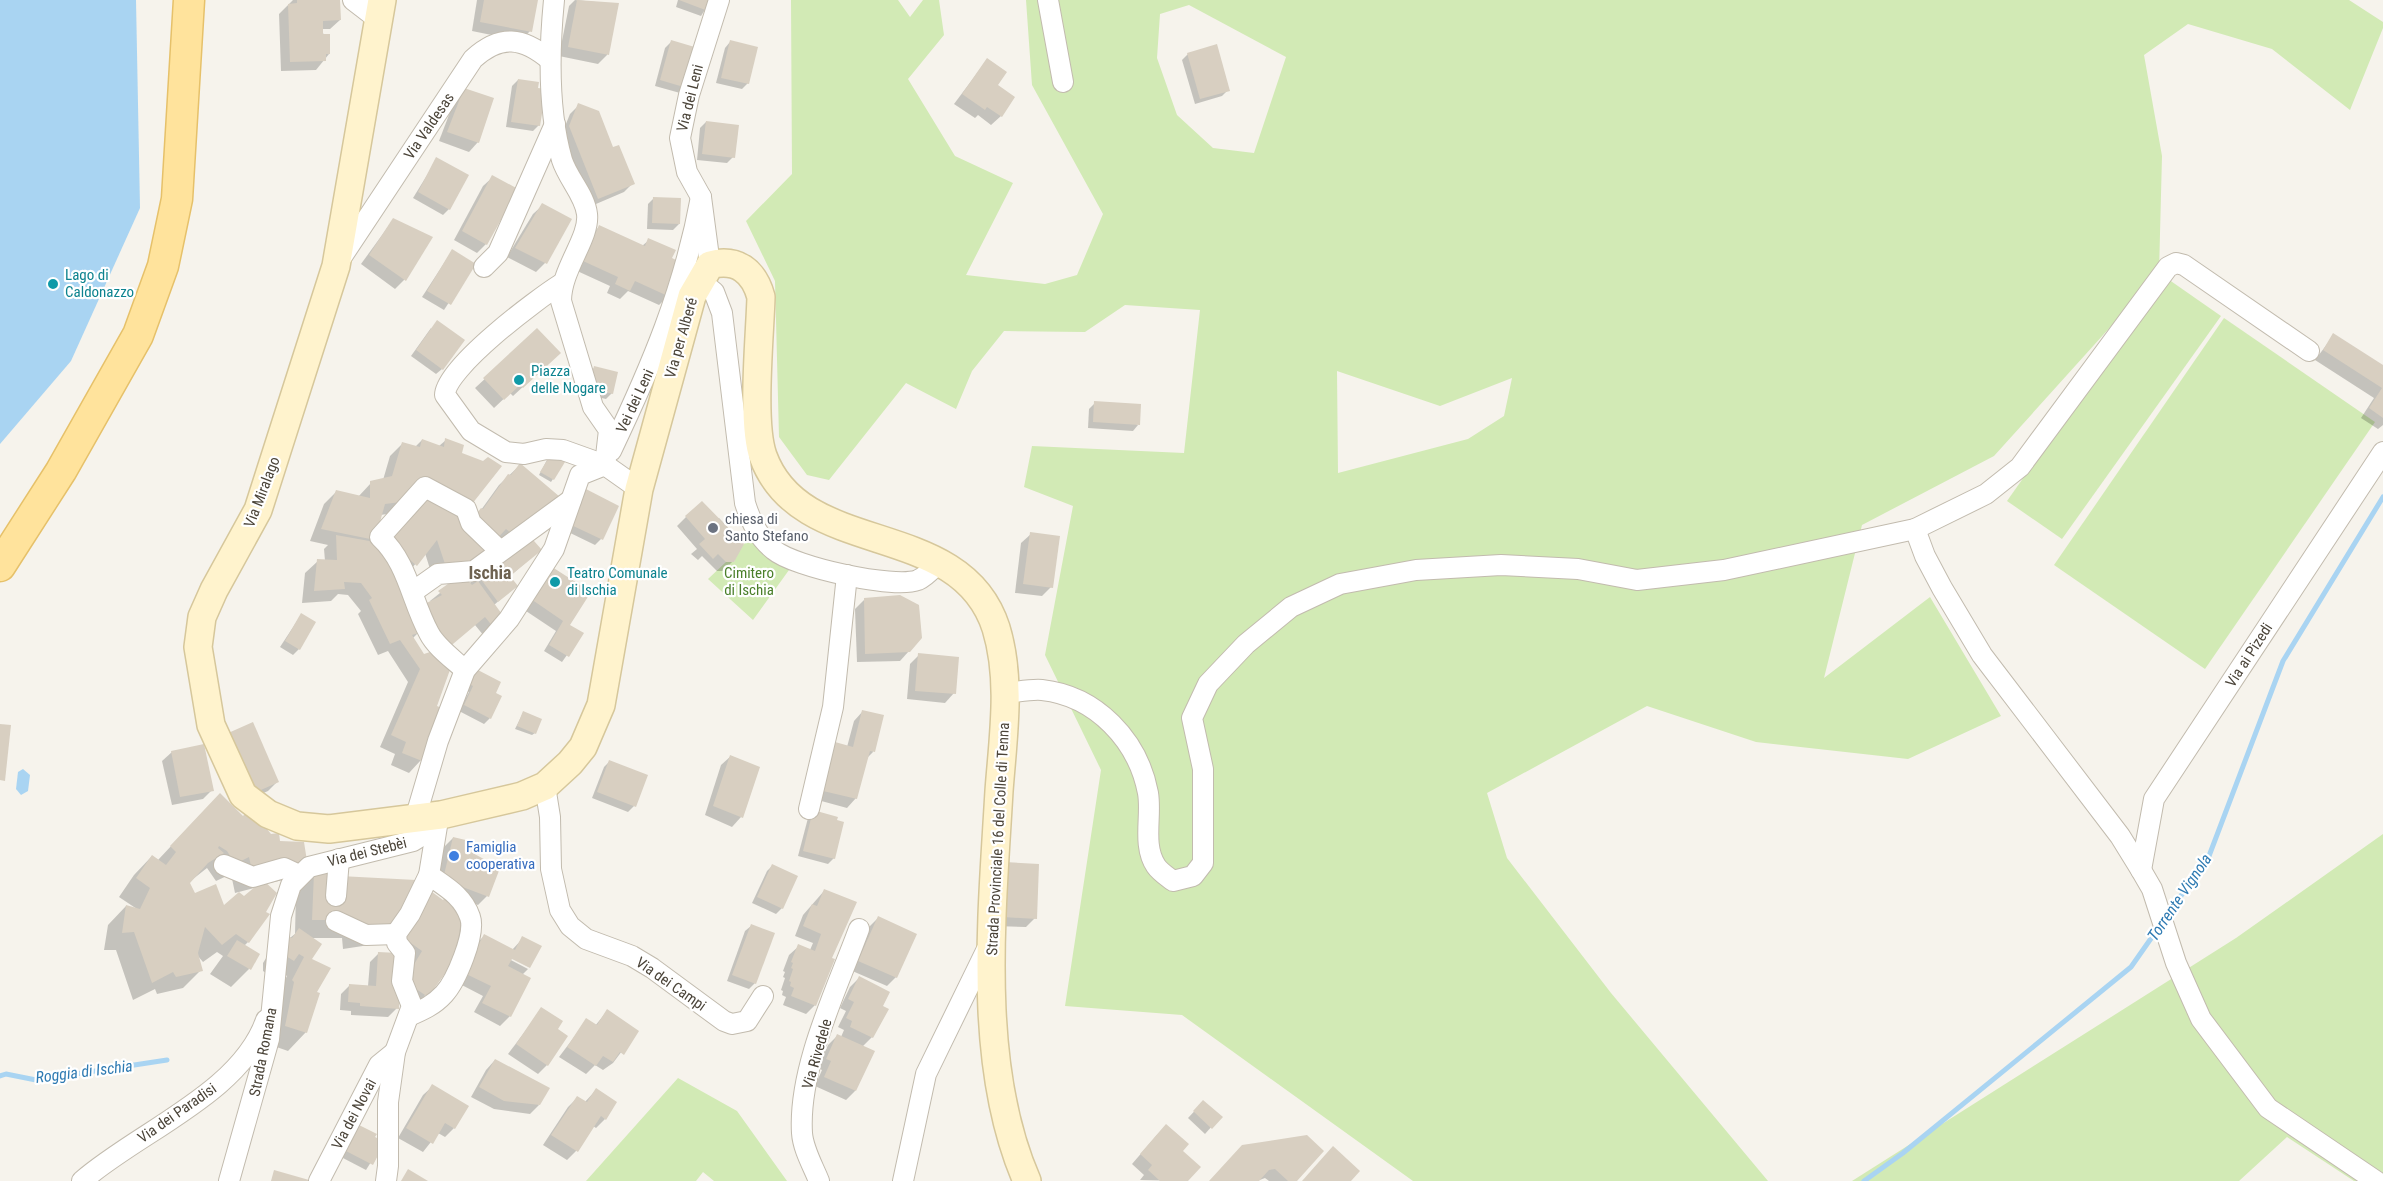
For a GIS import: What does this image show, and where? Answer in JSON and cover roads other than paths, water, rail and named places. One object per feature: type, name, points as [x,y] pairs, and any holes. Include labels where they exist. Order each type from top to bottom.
[{"type":"main road","points":[[0,566],[61,471],[138,335],[163,266],[177,199],[189,0]]},
{"type":"street","points":[[353,0],[381,10]]},
{"type":"street","points":[[554,0],[550,60],[556,121],[565,170],[585,205],[588,216],[586,228],[561,284],[561,301],[593,407],[609,430],[605,465]]},
{"type":"street","name":"Via dei Leni","points":[[705,272],[701,197],[687,172],[680,138],[688,95],[719,0]]},
{"type":"street","points":[[1048,0],[1064,82]]},
{"type":"street","name":"Via Miralago","points":[[381,10],[336,266],[258,510],[214,590],[202,618],[198,647],[201,676],[211,725],[220,750],[243,795],[268,814],[297,826],[329,829],[430,820]]},
{"type":"street","name":"Via Valdesas","points":[[336,266],[473,59],[484,48],[502,41],[537,48],[550,60]]},
{"type":"street","points":[[484,267],[498,253],[556,121]]},
{"type":"street","name":"Vei dei Leni","points":[[605,465],[648,374],[669,322],[693,239],[701,197]]},
{"type":"street","points":[[939,562],[928,574],[916,581],[847,575],[793,562],[775,551],[751,523],[745,503],[722,314],[705,272],[722,262],[736,264],[749,272],[757,281],[761,297],[758,427],[762,453],[781,489],[801,507],[826,521],[925,553],[939,562],[965,582],[986,608],[995,625],[1005,683],[1078,699],[1095,708],[1119,731],[1143,774],[1148,796],[1147,834],[1155,865],[1173,881],[1193,876],[1203,863],[1203,769],[1192,718],[1199,700],[1208,684],[1246,644],[1291,607],[1340,584],[1416,570],[1501,565],[1578,569],[1637,580],[1724,570],[1915,529],[1986,495],[2020,467],[2172,264],[2184,266],[2309,351]]},
{"type":"street","name":"Via per Alberé","points":[[430,820],[522,796],[545,786],[583,747],[601,705],[639,489],[692,296],[705,272]]},
{"type":"street","points":[[561,284],[527,306],[469,359],[447,384],[444,391],[446,398],[471,431],[489,445],[506,452],[524,454],[546,449],[563,450],[605,465],[639,489]]},
{"type":"street","name":"Via ai Pizedi","points":[[2141,870],[2154,799],[2383,452]]},
{"type":"street","points":[[429,875],[458,895],[471,919],[472,929],[446,993],[430,1007],[409,1016],[411,998],[402,981],[405,953],[397,943],[396,934],[410,914],[429,875],[430,820],[438,741],[465,670],[509,619],[554,549],[580,475],[605,465]]},
{"type":"street","points":[[465,670],[429,634],[414,591],[393,549],[380,537],[424,487],[466,509],[471,523],[499,550]]},
{"type":"street","points":[[414,591],[438,574],[474,571],[499,550],[571,500]]},
{"type":"street","points":[[1915,529],[1936,578],[1982,655],[2120,836],[2141,870],[2152,889],[2166,935],[2201,1018],[2268,1108],[2376,1181]]},
{"type":"street","points":[[809,809],[833,707],[847,575]]},
{"type":"street","name":"Strada Provinciale 16 del Colle di Tenna","points":[[1005,683],[990,943],[997,1064],[1013,1149],[1027,1181]]},
{"type":"street","name":"Via dei Campi","points":[[545,786],[550,817],[551,869],[560,910],[570,926],[586,939],[632,956],[652,968],[724,1022],[732,1024],[747,1021],[763,996]]},
{"type":"street","name":"Via dei Stebèi","points":[[295,880],[309,867],[413,841],[430,820]]},
{"type":"street","points":[[336,896],[339,859]]},
{"type":"street","points":[[224,865],[253,877],[284,868],[295,880]]},
{"type":"street","name":"Strada Romana","points":[[229,1181],[266,1049],[281,916],[295,880]]},
{"type":"street","points":[[336,921],[366,935],[396,934]]},
{"type":"street","name":"Via Rivedele","points":[[819,1181],[802,1134],[805,1090],[819,1040],[859,929]]},
{"type":"street","points":[[903,1181],[926,1074],[990,943]]},
{"type":"street","name":"Via dei Paradisi","points":[[82,1181],[109,1158],[210,1093],[245,1056],[264,1027],[273,1000]]},
{"type":"street","name":"Via dei Novai","points":[[386,1181],[388,1102],[395,1052],[409,1016]]},
{"type":"street","name":"Via dei Novai","points":[[319,1181],[379,1065],[395,1052]]},
{"type":"water","name":"Lago di Caldonazzo","points":[[0,0],[136,0],[140,208],[71,361],[0,444]]},
{"type":"water","points":[[23,769],[30,775],[28,791],[21,795],[16,789],[18,772]]},
{"type":"waterway","name":"Torrente Vignola","points":[[2166,917],[2209,856],[2283,661],[2383,497]]},
{"type":"waterway","name":"Torrente Vignola","points":[[1864,1181],[1903,1153],[2131,967],[2159,927]]},
{"type":"waterway","name":"Roggia di Ischia","points":[[0,1076],[6,1074],[36,1080],[167,1060]]},
{"type":"place","name":"Lago di Caldonazzo","points":[[53,284]]},
{"type":"place","name":"Piazza delle Nogare","points":[[519,380]]},
{"type":"place","name":"chiesa di Santo Stefano","points":[[713,528]]},
{"type":"place","name":"Teatro Comunale di Ischia","points":[[555,582]]},
{"type":"place","name":"Famiglia cooperativa","points":[[454,856]]},
{"type":"district","name":"Ischia","points":[[490,573]]},
{"type":"park label","name":"Cimitero di Ischia","points":[[749,582]]}]
